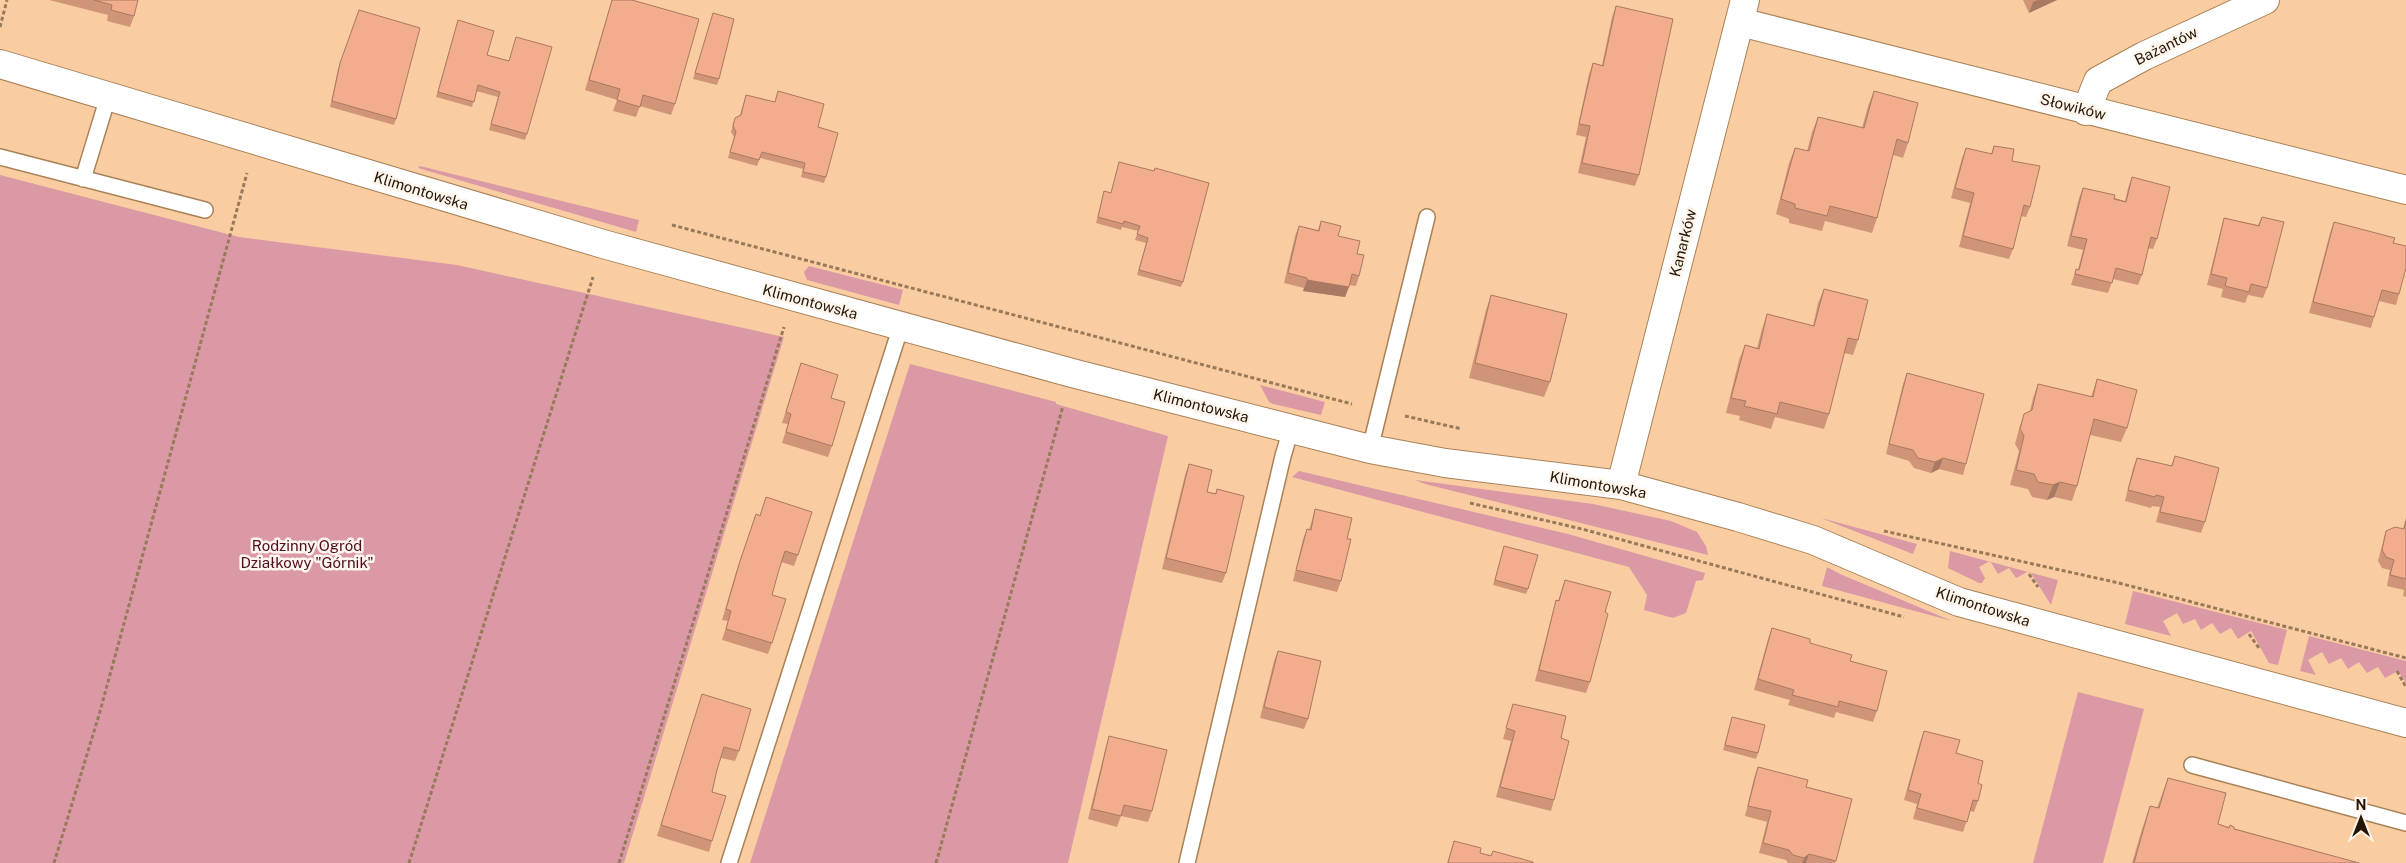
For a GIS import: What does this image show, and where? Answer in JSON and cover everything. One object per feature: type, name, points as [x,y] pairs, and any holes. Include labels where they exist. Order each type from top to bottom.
[{"type":"street","name":"Bażantów","points":[[2086,111],[2098,81],[2144,56],[2264,0]]},
{"type":"street","name":"Słowików","points":[[1742,11],[2086,111],[2406,190]]},
{"type":"street","name":"Kanarków","points":[[1621,485],[1742,11]]},
{"type":"street","name":"Klimontowska","points":[[0,64],[602,244],[901,326],[1291,429],[1370,449],[1445,463],[1621,485],[1738,517],[1813,540],[1959,602],[2406,723]]},
{"type":"lane","points":[[83,179],[108,96]]},
{"type":"lane","points":[[0,157],[206,210]]},
{"type":"lane","points":[[1370,449],[1427,217]]},
{"type":"lane","points":[[729,863],[901,326]]},
{"type":"lane","points":[[1187,863],[1282,456],[1291,429]]},
{"type":"lane","points":[[2192,765],[2406,824]]},
{"type":"path","points":[[0,27],[7,0]]},
{"type":"path","points":[[54,863],[99,715],[248,167]]},
{"type":"path","points":[[669,224],[1379,410],[1463,429]]},
{"type":"path","points":[[409,863],[595,271]]},
{"type":"path","points":[[619,863],[781,336]]},
{"type":"path","points":[[936,863],[1065,397]]},
{"type":"path","points":[[1467,502],[1582,529],[1906,618]]},
{"type":"path","points":[[1880,530],[2119,583],[2406,658]]},
{"type":"path","points":[[2397,671],[2406,687]]},
{"type":"green space","points":[[420,166],[639,220],[636,232],[418,168]]},
{"type":"green space","name":"Rodzinny Ogród Działkowy \"Górnik\"","points":[[0,175],[239,237],[457,265],[784,337],[624,863],[0,863]]},
{"type":"green space","points":[[809,266],[903,290],[899,305],[807,280],[804,272]]},
{"type":"green space","points":[[910,364],[1056,402],[1056,404],[1168,436],[1068,863],[750,863]]},
{"type":"green space","points":[[1260,385],[1325,402],[1321,415],[1273,404],[1269,402]]},
{"type":"green space","points":[[1299,471],[1568,534],[1705,573],[1703,580],[1696,581],[1686,613],[1673,618],[1644,610],[1647,595],[1629,567],[1292,477]]},
{"type":"green space","points":[[1415,480],[1593,504],[1671,521],[1697,532],[1706,546],[1708,555],[1425,484]]},
{"type":"green space","points":[[1821,518],[1917,544],[1913,554]]},
{"type":"green space","points":[[1950,551],[1989,561],[1979,567],[1985,578],[1982,583],[1948,568]]},
{"type":"green space","points":[[1991,562],[2058,580],[2051,605],[2031,573],[2027,572],[2016,578],[2009,568],[1998,574]]},
{"type":"green space","points":[[1827,567],[1840,574],[1952,621],[1822,586]]},
{"type":"green space","points":[[2133,591],[2287,630],[2278,665],[2269,663],[2251,631],[2238,639],[2231,628],[2220,634],[2212,623],[2201,630],[2195,619],[2183,624],[2177,613],[2163,621],[2171,636],[2125,624]]},
{"type":"green space","points":[[2309,636],[2406,661],[2406,683],[2398,671],[2385,678],[2378,667],[2367,673],[2359,662],[2348,669],[2341,658],[2329,664],[2322,652],[2308,660],[2316,675],[2300,671]]},
{"type":"green space","points":[[2078,692],[2144,709],[2103,863],[2033,863]]},
{"type":"building","points":[[94,0],[138,0],[134,16],[111,10],[112,5]]},
{"type":"building","points":[[612,0],[632,0],[699,19],[675,104],[643,95],[640,107],[617,100],[620,89],[589,80]]},
{"type":"building","points":[[1616,6],[1673,19],[1639,175],[1582,163],[1590,126],[1579,124],[1593,63],[1603,66]]},
{"type":"building","points":[[359,10],[420,28],[396,119],[332,101],[340,63]]},
{"type":"building","points":[[713,13],[734,19],[719,79],[695,73]]},
{"type":"building","points":[[458,20],[494,31],[487,55],[509,61],[516,37],[552,47],[527,134],[491,124],[500,92],[478,85],[474,102],[438,92]]},
{"type":"building","points":[[778,91],[824,104],[818,127],[838,133],[826,177],[803,172],[805,163],[762,152],[759,160],[730,152],[736,132],[733,126],[735,118],[741,115],[746,95],[775,102]]},
{"type":"building","points":[[1874,91],[1918,103],[1908,143],[1897,139],[1877,218],[1830,206],[1827,216],[1795,208],[1795,204],[1781,199],[1795,148],[1809,151],[1818,117],[1864,128]]},
{"type":"building","points":[[1994,146],[2014,149],[2012,161],[2040,166],[2030,207],[2024,205],[2013,249],[1963,236],[1974,193],[1955,188],[1966,148],[1992,154]]},
{"type":"building","points":[[1119,162],[1154,171],[1155,168],[1209,183],[1183,282],[1139,270],[1148,238],[1137,234],[1140,226],[1124,221],[1123,224],[1098,217],[1104,191],[1111,193]]},
{"type":"building","points":[[2132,177],[2170,187],[2157,239],[2151,237],[2142,275],[2116,268],[2112,283],[2075,274],[2076,269],[2079,270],[2087,239],[2071,236],[2083,188],[2115,195],[2114,199],[2126,202]]},
{"type":"building","points":[[2262,217],[2284,222],[2267,288],[2251,284],[2249,292],[2225,286],[2227,278],[2211,274],[2224,218],[2259,226]]},
{"type":"building","points":[[1321,221],[1341,226],[1338,236],[1360,241],[1357,254],[1364,255],[1359,276],[1352,274],[1349,287],[1307,280],[1307,278],[1288,273],[1299,226],[1319,231]]},
{"type":"building","points":[[2334,222],[2395,238],[2393,243],[2406,246],[2406,268],[2399,294],[2382,290],[2374,317],[2313,302]]},
{"type":"building","points":[[1824,289],[1868,300],[1858,340],[1848,338],[1829,414],[1780,402],[1777,414],[1744,406],[1746,401],[1731,398],[1745,345],[1759,349],[1767,314],[1814,326]]},
{"type":"building","points":[[1491,295],[1567,314],[1550,382],[1475,363]]},
{"type":"building","points":[[801,363],[838,375],[831,398],[845,402],[832,446],[786,432],[791,414],[786,412]]},
{"type":"building","points":[[1907,373],[1984,394],[1966,464],[1943,458],[1935,462],[1918,458],[1913,450],[1889,444]]},
{"type":"building","points":[[2097,379],[2137,390],[2127,428],[2094,419],[2077,486],[2060,482],[2053,485],[2038,482],[2034,474],[2016,470],[2024,436],[2020,429],[2024,414],[2032,410],[2038,384],[2093,397]]},
{"type":"building","points":[[2175,456],[2219,468],[2205,522],[2160,512],[2164,497],[2156,495],[2155,497],[2128,490],[2137,458],[2172,466]]},
{"type":"building","points":[[1189,464],[1212,470],[1207,492],[1216,494],[1217,489],[1244,496],[1226,573],[1166,558]]},
{"type":"building","points":[[766,497],[812,512],[798,555],[785,551],[778,573],[772,595],[786,599],[772,643],[726,629],[731,611],[726,609],[740,561],[756,514],[760,516]]},
{"type":"building","points":[[1315,509],[1352,518],[1347,539],[1351,539],[1341,581],[1296,570],[1307,529],[1311,530]]},
{"type":"building","points":[[2406,521],[2406,579],[2390,575],[2394,560],[2386,557],[2382,550],[2386,531],[2395,527],[2404,529]]},
{"type":"building","points":[[1504,546],[1538,555],[1528,589],[1495,580]]},
{"type":"building","points":[[1565,580],[1611,592],[1605,612],[1608,614],[1590,682],[1539,670],[1556,600],[1559,601]]},
{"type":"building","points":[[1772,628],[1810,639],[1810,643],[1852,655],[1850,661],[1887,671],[1877,711],[1839,701],[1838,707],[1792,695],[1794,690],[1758,679]]},
{"type":"building","points":[[1278,651],[1321,661],[1308,719],[1264,707]]},
{"type":"building","points":[[702,694],[751,709],[739,751],[724,747],[717,770],[712,792],[726,796],[712,841],[661,825]]},
{"type":"building","points":[[1513,704],[1566,716],[1561,738],[1569,741],[1554,800],[1500,787],[1515,731],[1506,728]]},
{"type":"building","points":[[1732,717],[1765,725],[1758,753],[1725,745]]},
{"type":"building","points":[[1924,731],[1960,740],[1956,753],[1983,761],[1978,783],[1982,785],[1978,801],[1973,800],[1967,822],[1917,808],[1921,794],[1908,790]]},
{"type":"building","points":[[1109,736],[1167,750],[1152,811],[1124,805],[1121,816],[1092,809]]},
{"type":"building","points":[[1758,767],[1808,780],[1806,787],[1852,799],[1836,861],[1809,854],[1804,858],[1793,855],[1789,850],[1763,843],[1771,811],[1748,806]]},
{"type":"building","points":[[2168,778],[2226,793],[2218,824],[2229,828],[2230,825],[2234,829],[2359,863],[2134,863],[2150,806],[2159,808]]},
{"type":"building","points":[[1454,841],[1481,848],[1480,853],[1491,856],[1493,851],[1533,863],[1448,863]]}]
